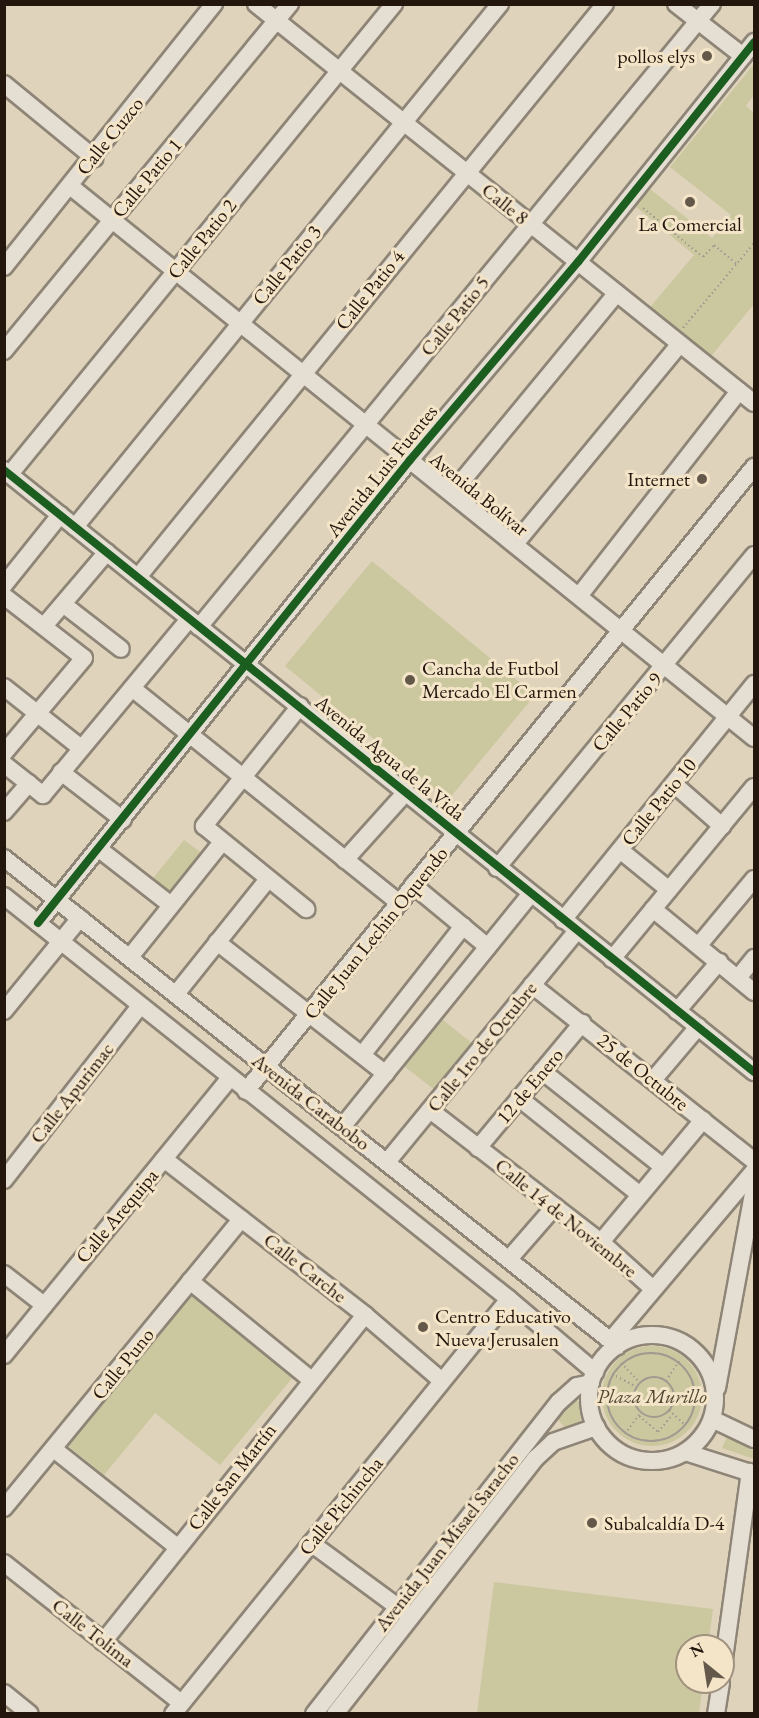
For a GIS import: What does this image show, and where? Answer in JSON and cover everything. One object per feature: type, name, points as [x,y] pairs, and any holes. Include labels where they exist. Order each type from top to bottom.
[{"type":"street","name":"Calle Cuzco","points":[[4,267],[94,158],[214,4]]},
{"type":"street","name":"Calle 8","points":[[256,4],[617,293],[679,339],[754,403]]},
{"type":"street","name":"Calle Patio 1","points":[[4,351],[291,4]]},
{"type":"street","name":"Calle Patio 2","points":[[7,472],[176,271],[394,4]]},
{"type":"street","name":"Calle Patio 3","points":[[75,526],[500,4]]},
{"type":"street","name":"Calle Patio 4","points":[[138,578],[605,4]]},
{"type":"street","points":[[676,4],[743,56]]},
{"type":"street","name":"Calle Patio 5","points":[[29,783],[43,795],[132,688],[194,623],[367,426],[530,223],[712,4]]},
{"type":"street","name":"Avenida Luis Fuentes","points":[[38,923],[249,665],[410,460],[578,262],[754,42]]},
{"type":"street","points":[[4,84],[94,158]]},
{"type":"street","name":"Avenida Bolívar","points":[[70,186],[754,738]]},
{"type":"street","points":[[452,493],[617,293]]},
{"type":"street","points":[[515,544],[679,339]]},
{"type":"street","points":[[579,596],[740,391]]},
{"type":"street","name":"Calle Juan Lechin Oquendo","points":[[246,1091],[754,467]]},
{"type":"street","name":"Avenida Agua de la Vida","points":[[7,472],[300,706],[497,868],[677,1011],[752,1066]]},
{"type":"street","points":[[4,585],[60,515]]},
{"type":"street","points":[[44,626],[107,552]]},
{"type":"street","name":"Calle Patio 9","points":[[497,868],[754,555]]},
{"type":"street","points":[[4,596],[84,658],[4,753]]},
{"type":"street","points":[[63,604],[121,649]]},
{"type":"street","name":"Calle Patio 10","points":[[563,920],[754,684]]},
{"type":"street","points":[[4,687],[81,748]]},
{"type":"street","points":[[132,688],[399,903]]},
{"type":"street","points":[[300,706],[204,826],[306,909]]},
{"type":"street","points":[[4,764],[29,783],[4,813]]},
{"type":"street","points":[[61,772],[123,820]]},
{"type":"street","points":[[674,784],[722,826]]},
{"type":"street","points":[[612,959],[754,786]]},
{"type":"street","points":[[345,860],[406,792]]},
{"type":"street","points":[[129,957],[222,842]]},
{"type":"street","points":[[99,849],[171,905]]},
{"type":"street","points":[[620,850],[669,890]]},
{"type":"street","name":"Avenida Carabobo","points":[[4,858],[509,1259],[616,1349]]},
{"type":"street","points":[[176,994],[268,879]]},
{"type":"street","points":[[699,945],[754,879]]},
{"type":"street","points":[[413,885],[488,947]]},
{"type":"street","points":[[342,1127],[531,894]]},
{"type":"street","name":"Avenida Carabobo","points":[[4,896],[602,1375]]},
{"type":"street","points":[[653,909],[754,992]]},
{"type":"street","points":[[4,1011],[80,918]]},
{"type":"street","points":[[362,1055],[463,926]]},
{"type":"street","name":"Calle 1ro de Octubre","points":[[387,1162],[577,931]]},
{"type":"street","points":[[217,942],[386,1074]]},
{"type":"street","points":[[738,978],[754,958]]},
{"type":"street","points":[[677,1011],[719,962]]},
{"type":"street","name":"25 de Octubre","points":[[532,985],[754,1161]]},
{"type":"street","name":"Calle Apurimac","points":[[4,1179],[141,1006]]},
{"type":"street","name":"12 de Enero","points":[[478,1148],[582,1023]]},
{"type":"street","points":[[653,1080],[698,1027]]},
{"type":"street","points":[[542,1071],[662,1166]]},
{"type":"street","name":"Calle Arequipa","points":[[4,1355],[231,1078]]},
{"type":"street","points":[[519,1098],[639,1194]]},
{"type":"street","name":"Calle 14 de Noviembre","points":[[430,1110],[601,1242],[653,1289]]},
{"type":"street","points":[[601,1242],[662,1166],[703,1120]]},
{"type":"street","name":"Calle Carche","points":[[164,1159],[365,1315],[442,1381]]},
{"type":"street","points":[[754,1171],[653,1289],[616,1349],[589,1405],[596,1427],[613,1448],[632,1458],[659,1461],[685,1452],[701,1438],[712,1419],[754,1189]]},
{"type":"street","points":[[509,1259],[555,1206]]},
{"type":"street","name":"Calle Puno","points":[[4,1508],[55,1449],[242,1219]]},
{"type":"street","points":[[4,1274],[44,1305]]},
{"type":"street","points":[[190,1281],[310,1379]]},
{"type":"street","name":"Calle Pichincha","points":[[177,1708],[509,1299]]},
{"type":"street","name":"Calle San Martín","points":[[103,1642],[310,1379],[365,1315]]},
{"type":"street","points":[[616,1349],[650,1335],[682,1343],[707,1366],[715,1398]]},
{"type":"street","name":"Avenida Juan Misael Saracho","points":[[314,1713],[559,1402],[577,1386],[602,1375]]},
{"type":"street","points":[[712,1419],[754,1439]]},
{"type":"street","name":"Avenida Juan Misael Saracho","points":[[335,1713],[545,1449],[596,1427]]},
{"type":"street","points":[[55,1449],[177,1547]]},
{"type":"street","points":[[685,1452],[752,1473],[728,1634]]},
{"type":"street","points":[[311,1543],[411,1617]]},
{"type":"street","name":"Calle Tolima","points":[[4,1563],[103,1642],[177,1708]]},
{"type":"street","points":[[4,1693],[30,1713]]},
{"type":"street","points":[[717,1713],[719,1694]]},
{"type":"path","points":[[643,208],[703,257],[714,245],[736,264]]},
{"type":"path","points":[[679,339],[754,243]]},
{"type":"path","points":[[616,1349],[622,1364],[640,1383]]},
{"type":"path","points":[[642,1353],[657,1353],[678,1362],[691,1377],[695,1391],[695,1405],[685,1425],[668,1438],[653,1442],[625,1434],[608,1410],[602,1375],[642,1353]]},
{"type":"path","points":[[666,1381],[681,1358]]},
{"type":"path","points":[[602,1375],[636,1387]]},
{"type":"path","points":[[640,1414],[653,1417],[669,1410],[674,1394],[666,1381],[650,1377],[636,1387],[634,1402],[640,1414],[658,1432],[673,1414]]},
{"type":"path","points":[[669,1410],[685,1425]]},
{"type":"path","points":[[625,1434],[640,1414]]},
{"type":"green space","points":[[754,64],[754,95],[746,106],[754,113],[754,304],[708,360],[646,312],[694,255],[635,206],[650,189],[712,238],[731,215],[670,167]]},
{"type":"green space","name":"Cancha de Futbol Mercado El Carmen","points":[[372,561],[535,695],[448,800],[285,666]]},
{"type":"green space","points":[[184,840],[203,854],[169,898],[149,883]]},
{"type":"green space","points":[[438,1016],[473,1044],[436,1091],[400,1063]]},
{"type":"green space","points":[[190,1293],[293,1377],[220,1465],[155,1413],[104,1475],[67,1445]]},
{"type":"green space","name":"Plaza Murillo","points":[[652,1346],[671,1350],[687,1361],[698,1377],[702,1396],[698,1415],[687,1431],[671,1442],[652,1446],[633,1442],[617,1431],[606,1415],[602,1396],[606,1377],[617,1361],[633,1350]]},
{"type":"green space","points":[[571,1400],[579,1401],[581,1423],[566,1429],[555,1416]]},
{"type":"green space","points":[[727,1437],[754,1451],[754,1459],[722,1448]]},
{"type":"green space","points":[[494,1582],[713,1609],[710,1634],[675,1634],[675,1694],[701,1694],[699,1713],[477,1713]]},
{"type":"cycle path","points":[[38,923],[410,460],[578,262],[754,42]]},
{"type":"cycle path","points":[[4,470],[754,1072]]},
{"type":"place","name":"pollos elys","points":[[707,56]]},
{"type":"place","name":"La Comercial","points":[[690,202]]},
{"type":"place","name":"Internet","points":[[702,479]]},
{"type":"place","name":"Cancha de Futbol Mercado El Carmen","points":[[410,680]]},
{"type":"place","name":"Centro Educativo Nueva Jerusalen","points":[[423,1327]]},
{"type":"place","name":"Subalcaldía D-4","points":[[592,1523]]}]
